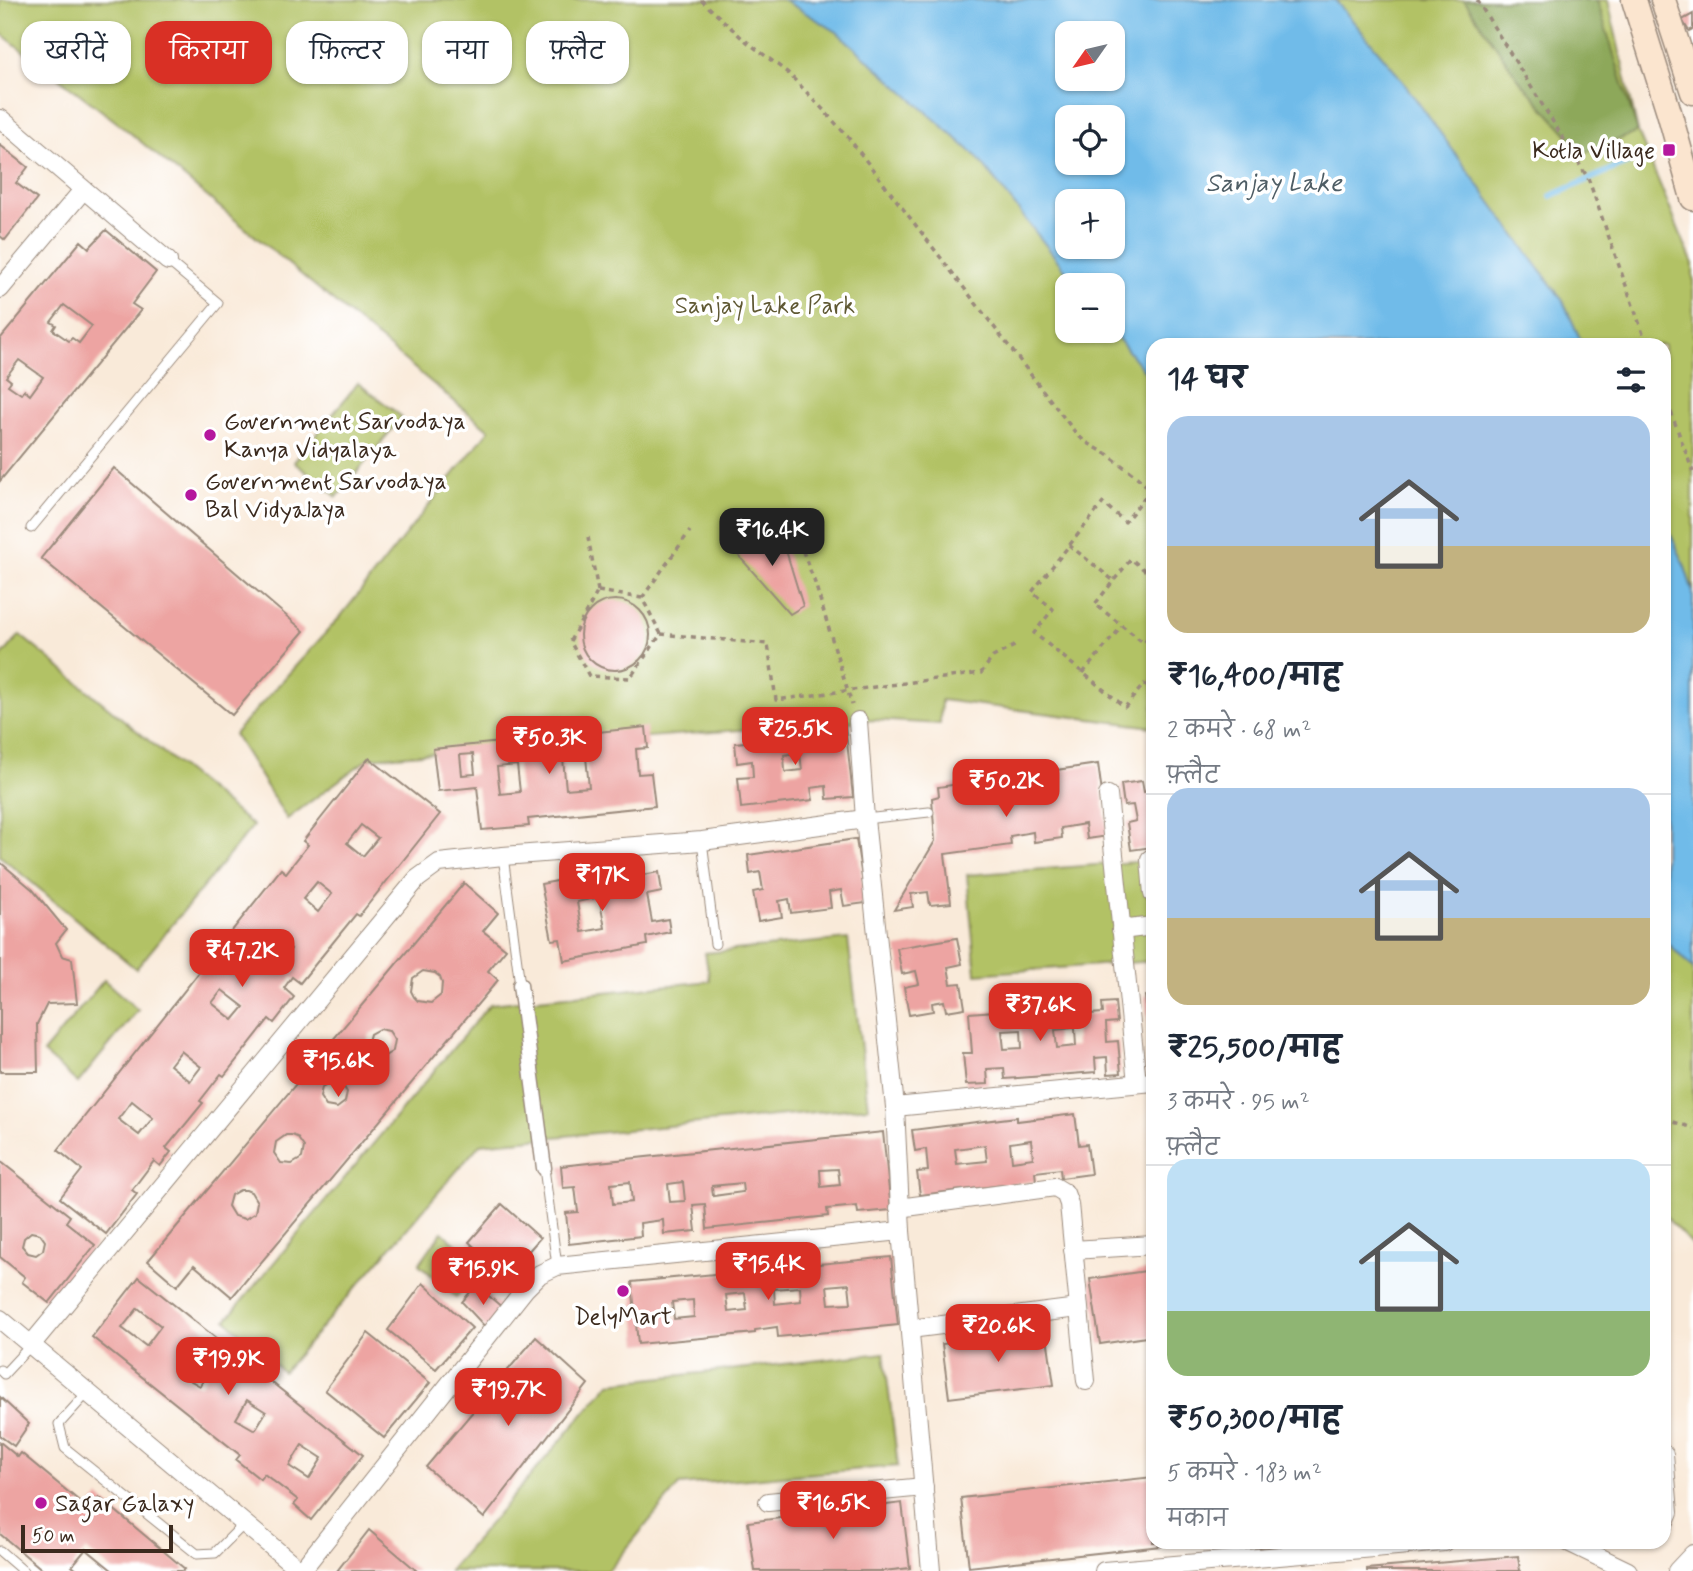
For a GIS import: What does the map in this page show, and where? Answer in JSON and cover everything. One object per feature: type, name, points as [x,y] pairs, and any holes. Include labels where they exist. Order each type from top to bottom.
[{"type":"main road","points":[[1633,0],[1686,144],[1693,198]]},
{"type":"main road","points":[[1663,0],[1693,92]]},
{"type":"street","points":[[1,119],[168,261]]},
{"type":"street","points":[[0,289],[83,190]]},
{"type":"street","points":[[858,721],[895,1107],[899,1208],[931,1571]]},
{"type":"street","points":[[895,1107],[1145,1083],[1121,930],[1108,794]]},
{"type":"street","points":[[31,1345],[417,879],[439,863],[702,841],[866,820]]},
{"type":"street","points":[[1121,930],[1146,927]]},
{"type":"street","points":[[520,985],[544,1168]]},
{"type":"street","points":[[899,1208],[1055,1187],[1065,1193],[1069,1204],[1086,1381]]},
{"type":"street","points":[[0,1319],[301,1571],[540,1273],[557,1266],[901,1231]]},
{"type":"street","points":[[1073,1250],[1146,1245]]},
{"type":"street","points":[[910,1329],[1078,1308]]},
{"type":"street","points":[[768,1502],[924,1487]]},
{"type":"street","points":[[1104,1571],[1351,1549]]},
{"type":"street","points":[[1582,1549],[1628,1571]]},
{"type":"street","points":[[1677,1571],[1693,1554]]},
{"type":"lane","points":[[30,528],[218,303],[168,261]]},
{"type":"lane","points":[[866,820],[929,812]]},
{"type":"lane","points":[[702,841],[715,944]]},
{"type":"lane","points":[[503,856],[520,985]]},
{"type":"lane","points":[[544,1168],[557,1266]]},
{"type":"lane","points":[[0,1370],[4,1374],[31,1345]]},
{"type":"lane","points":[[88,1392],[59,1424],[65,1448],[197,1555],[215,1553],[245,1524]]},
{"type":"lane","points":[[0,1551],[23,1571]]},
{"type":"path","points":[[701,0],[742,38],[788,73],[847,136],[1084,442],[1107,454],[1146,485]]},
{"type":"path","points":[[1477,0],[1588,178],[1645,338]]},
{"type":"path","points":[[1671,412],[1693,472]]},
{"type":"path","points":[[1146,500],[1144,498],[1125,522],[1103,503],[1032,592],[1053,609],[1034,634],[1125,707],[1144,684],[1146,686]]},
{"type":"path","points":[[792,523],[815,583],[848,691]]},
{"type":"path","points":[[642,597],[690,531]]},
{"type":"path","points":[[588,537],[598,591],[570,641],[589,676],[630,678],[661,634]]},
{"type":"path","points":[[1069,545],[1114,581]]},
{"type":"path","points":[[1146,571],[1131,559],[1095,604],[1144,643],[1146,640]]},
{"type":"path","points":[[598,591],[642,597]]},
{"type":"path","points":[[642,597],[661,634]]},
{"type":"path","points":[[1083,673],[1122,626]]},
{"type":"path","points":[[661,634],[768,644],[776,700],[981,673],[993,657],[1018,644]]},
{"type":"path","points":[[1671,1121],[1693,1128]]},
{"type":"green space","name":"Sanjay Lake Park","points":[[0,0],[1608,0],[1638,132],[1693,264],[1693,1246],[1671,1222],[1671,338],[1146,338],[1146,726],[941,700],[940,724],[874,720],[369,758],[287,819],[234,734],[340,617],[489,430],[123,127],[67,84],[131,84],[131,21],[21,21],[21,49],[0,33]]},
{"type":"green space","points":[[1464,0],[1597,0],[1638,132],[1584,153],[1520,81]]},
{"type":"green space","points":[[358,383],[402,417],[337,497],[294,462]]},
{"type":"green space","points":[[20,635],[253,826],[136,969],[0,856],[0,658]]},
{"type":"green space","points":[[1146,861],[1146,962],[976,974],[967,875]]},
{"type":"green space","points":[[848,939],[868,1107],[480,1144],[283,1372],[226,1320],[490,1004],[710,981],[705,953]]},
{"type":"green space","points":[[104,980],[138,1010],[78,1083],[43,1053]]},
{"type":"green space","points":[[442,1232],[482,1266],[456,1297],[419,1264]]},
{"type":"green space","points":[[884,1353],[898,1466],[679,1485],[608,1571],[449,1571],[610,1383]]},
{"type":"water","name":"Sanjay Lake","points":[[784,0],[1335,0],[1393,68],[1563,301],[1580,338],[1146,338],[1146,373],[1122,343],[1125,343],[1125,273],[1068,273],[1057,259],[1125,259],[1125,189],[1055,189],[1055,257],[976,156],[837,32]]},
{"type":"water","points":[[1671,535],[1693,592],[1693,969],[1671,946]]},
{"type":"building","points":[[1693,14],[1693,29],[1689,31],[1682,20]]},
{"type":"building","points":[[0,145],[28,167],[16,183],[37,199],[5,240],[0,236]]},
{"type":"building","points":[[106,230],[156,272],[132,304],[141,310],[0,481],[0,339],[81,241],[89,248]],"holes":[[[64,305],[92,326],[79,343],[72,338],[69,341],[53,330],[56,325],[51,322]],[[19,360],[43,377],[30,395],[24,390],[21,394],[8,385],[11,381],[6,377]]]},
{"type":"building","points":[[114,468],[304,631],[232,715],[41,558]]},
{"type":"building","points":[[780,531],[803,606],[790,614],[731,547],[753,534],[761,544]]},
{"type":"building","points":[[615,600],[640,610],[650,635],[640,660],[615,670],[590,660],[580,635],[590,610]]},
{"type":"building","points":[[845,723],[853,797],[827,799],[826,786],[811,788],[813,800],[741,808],[738,778],[753,777],[752,761],[737,763],[735,743],[767,740],[766,731],[791,729],[792,735],[824,731],[824,725]],"holes":[[[800,753],[802,770],[785,772],[784,755]]]},
{"type":"building","points":[[646,727],[648,748],[636,749],[638,774],[651,773],[655,806],[528,819],[529,826],[482,830],[477,787],[438,791],[433,749]],"holes":[[[473,754],[475,774],[462,775],[460,755]],[[586,757],[589,787],[566,789],[563,759]],[[517,765],[520,792],[500,794],[497,767]]]},
{"type":"building","points":[[369,758],[440,814],[359,916],[356,914],[300,983],[292,977],[284,988],[294,997],[274,1023],[269,1019],[224,1076],[221,1074],[200,1101],[203,1103],[166,1148],[171,1152],[160,1166],[154,1161],[132,1190],[137,1194],[106,1234],[60,1198],[82,1170],[58,1150],[281,869],[286,873],[308,845],[303,841]],"holes":[[[361,825],[378,838],[363,856],[347,843]],[[317,882],[332,894],[318,912],[303,899]],[[272,934],[291,949],[277,967],[258,952]],[[222,990],[244,1007],[233,1020],[212,1003]],[[181,1051],[201,1067],[190,1081],[170,1065]],[[132,1101],[153,1118],[139,1135],[118,1119]]]},
{"type":"building","points":[[1098,764],[1108,836],[1087,839],[1085,824],[1061,828],[1062,838],[1034,842],[1033,832],[1010,836],[1011,845],[945,854],[951,903],[930,905],[928,892],[911,894],[913,907],[894,910],[935,841],[932,798],[939,796],[938,787]]},
{"type":"building","points":[[1142,781],[1146,792],[1146,848],[1131,850],[1127,823],[1136,821],[1133,805],[1124,806],[1121,784]]},
{"type":"building","points":[[856,839],[866,903],[844,906],[841,890],[829,892],[831,908],[791,913],[789,899],[779,901],[782,917],[758,921],[753,892],[763,890],[760,872],[750,874],[748,855]]},
{"type":"building","points":[[0,862],[33,890],[66,930],[56,943],[62,956],[72,959],[77,1003],[47,1004],[37,1024],[38,1072],[0,1072]]},
{"type":"building","points":[[625,868],[627,878],[659,872],[662,892],[647,895],[652,922],[668,919],[670,932],[646,937],[647,945],[564,961],[560,939],[552,940],[541,884]],"holes":[[[599,897],[605,928],[582,932],[577,902]]]},
{"type":"building","points":[[464,883],[498,913],[483,931],[506,949],[488,971],[498,980],[232,1297],[194,1265],[177,1286],[148,1261]],"holes":[[[423,971],[435,973],[442,983],[441,995],[431,1003],[418,1001],[411,991],[413,978]],[[379,1029],[389,1031],[395,1040],[393,1051],[383,1057],[373,1054],[367,1045],[370,1034]],[[331,1081],[341,1083],[347,1092],[345,1102],[337,1108],[326,1106],[320,1097],[322,1087]],[[286,1135],[297,1137],[304,1147],[302,1158],[292,1164],[281,1163],[274,1153],[276,1142]],[[240,1190],[251,1192],[257,1202],[255,1213],[245,1219],[234,1216],[228,1206],[231,1195]]]},
{"type":"building","points":[[957,938],[962,964],[948,967],[951,984],[961,983],[965,1008],[946,1011],[944,1001],[932,1003],[933,1011],[909,1015],[904,987],[919,984],[916,971],[902,974],[897,948]]},
{"type":"building","points":[[1115,1002],[1117,1022],[1106,1023],[1107,1042],[1118,1041],[1121,1073],[1108,1074],[1107,1057],[1095,1058],[1096,1072],[1005,1079],[1004,1068],[987,1069],[988,1084],[966,1085],[963,1053],[972,1053],[969,1013],[1075,1005],[1076,1015],[1103,1013],[1102,1003]],"holes":[[[1075,1028],[1076,1046],[1057,1048],[1055,1030]],[[1021,1030],[1022,1048],[1004,1049],[1002,1031]]]},
{"type":"building","points":[[1075,1114],[1079,1145],[1087,1144],[1091,1174],[1061,1178],[1060,1169],[1035,1172],[1036,1181],[920,1195],[917,1172],[928,1171],[926,1149],[915,1151],[912,1130],[1017,1117],[1017,1121]],"holes":[[[1031,1140],[1033,1158],[1012,1161],[1010,1143]],[[985,1145],[987,1161],[957,1164],[955,1149]]]},
{"type":"building","points":[[883,1132],[891,1210],[858,1213],[857,1206],[827,1209],[828,1216],[707,1229],[705,1204],[693,1205],[696,1231],[664,1234],[663,1220],[640,1223],[641,1236],[569,1244],[566,1213],[578,1212],[575,1187],[563,1188],[561,1166]],"holes":[[[838,1169],[840,1185],[821,1187],[820,1170]],[[630,1182],[632,1202],[613,1204],[611,1184]],[[683,1182],[685,1201],[670,1202],[668,1184]],[[742,1183],[743,1192],[713,1196],[712,1186]]]},
{"type":"building","points":[[0,1161],[70,1216],[66,1222],[95,1245],[49,1303],[22,1282],[25,1277],[0,1257]],"holes":[[[31,1232],[40,1234],[45,1241],[43,1250],[36,1255],[28,1253],[22,1246],[24,1238]]]},
{"type":"building","points":[[502,1204],[540,1238],[506,1277],[469,1242]]},
{"type":"building","points":[[891,1257],[898,1325],[778,1337],[777,1327],[755,1330],[755,1333],[638,1344],[632,1282]],"holes":[[[849,1284],[851,1303],[829,1304],[827,1286]],[[800,1287],[801,1301],[775,1304],[774,1289]],[[745,1293],[747,1310],[728,1312],[726,1295]],[[693,1300],[694,1317],[674,1319],[672,1302]]]},
{"type":"building","points":[[1146,1271],[1146,1337],[1100,1344],[1090,1279]]},
{"type":"building","points":[[139,1277],[363,1455],[311,1520],[294,1505],[298,1500],[264,1474],[260,1479],[236,1460],[240,1455],[92,1337]],"holes":[[[138,1308],[161,1326],[146,1346],[122,1328]],[[191,1354],[211,1367],[200,1386],[179,1374]],[[247,1400],[266,1412],[255,1430],[236,1419]],[[302,1445],[322,1458],[309,1479],[289,1466]]]},
{"type":"building","points":[[423,1283],[472,1328],[436,1369],[388,1330]]},
{"type":"building","points":[[476,1285],[504,1309],[488,1330],[462,1302]]},
{"type":"building","points":[[1046,1330],[1054,1385],[949,1398],[942,1344]]},
{"type":"building","points":[[368,1333],[430,1383],[384,1438],[325,1390]]},
{"type":"building","points":[[536,1337],[588,1384],[484,1518],[426,1467]]},
{"type":"building","points":[[0,1397],[29,1424],[14,1446],[0,1436]]},
{"type":"building","name":"Sagar Galaxy","points":[[0,1442],[18,1457],[21,1453],[89,1509],[99,1497],[185,1569],[113,1571],[86,1549],[72,1566],[78,1571],[44,1571],[0,1534]]},
{"type":"building","points":[[1146,1478],[1146,1548],[969,1567],[961,1498]]},
{"type":"building","points":[[902,1503],[910,1568],[883,1571],[755,1571],[748,1522]]},
{"type":"building","points":[[369,1530],[417,1571],[337,1571]]},
{"type":"building","points":[[1518,1556],[1520,1571],[1367,1571],[1367,1569]]},
{"type":"waterway","points":[[1551,196],[1629,162]]},
{"type":"place","name":"Kotla Village","points":[[1669,150]]},
{"type":"place","name":"Government Sarvodaya Kanya Vidyalaya","points":[[210,435]]},
{"type":"place","name":"Government Sarvodaya Bal Vidyalaya","points":[[191,495]]},
{"type":"place","name":"DelyMart","points":[[623,1291]]},
{"type":"place","name":"Sagar Galaxy","points":[[41,1503]]}]
